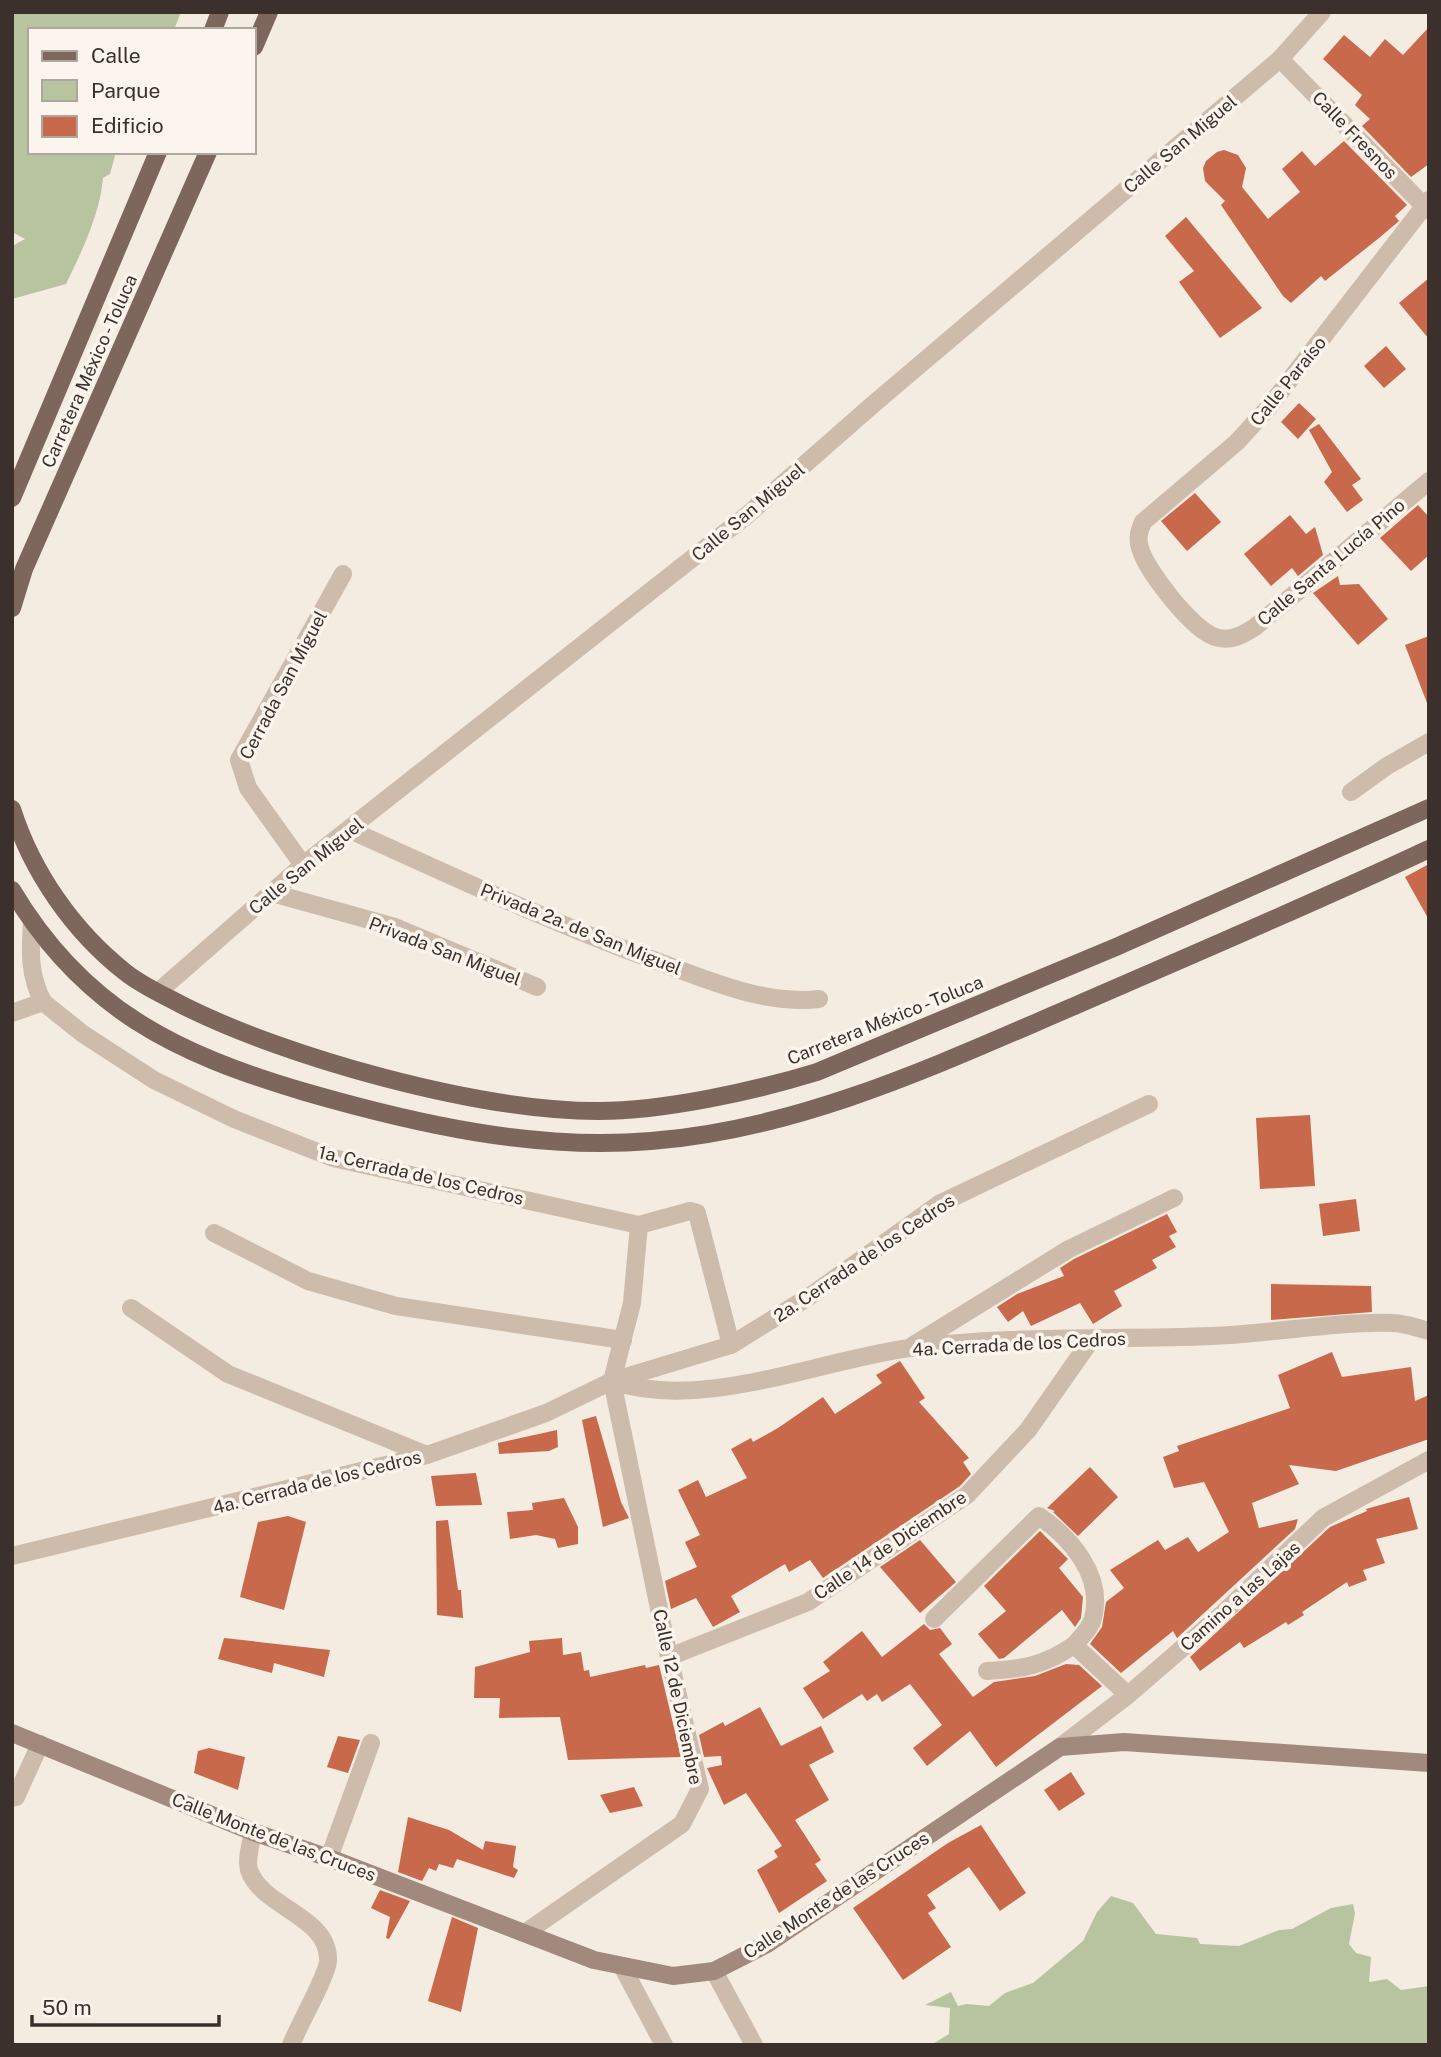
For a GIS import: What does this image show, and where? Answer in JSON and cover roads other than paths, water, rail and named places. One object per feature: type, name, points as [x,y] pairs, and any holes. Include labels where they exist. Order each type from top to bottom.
[{"type":"main road","points":[[256,42],[269,12]]},
{"type":"main road","name":"Carretera México - Toluca","points":[[12,498],[157,154]]},
{"type":"main road","name":"Carretera México - Toluca","points":[[12,608],[24,569],[207,154]]},
{"type":"main road","name":"Carretera México - Toluca","points":[[12,809],[39,872],[74,922],[94,945],[126,973],[158,992],[240,1030],[306,1053],[470,1096],[598,1111],[652,1107],[772,1086],[869,1052],[1153,931],[1429,808]]},
{"type":"main road","points":[[12,890],[32,923],[64,963],[112,1007],[192,1051],[253,1076],[372,1111],[455,1128],[532,1138],[609,1143],[648,1142],[754,1126],[837,1103],[965,1053],[1429,849]]},
{"type":"street","name":"Calle San Miguel","points":[[158,992],[303,865],[746,516],[870,407],[1280,59],[1322,12]]},
{"type":"street","name":"Calle Fresnos","points":[[1280,59],[1427,206]]},
{"type":"street","name":"Calle Paraíso","points":[[1231,639],[1217,638],[1202,630],[1147,565],[1139,546],[1138,533],[1143,522],[1218,460],[1260,416],[1427,206]]},
{"type":"street","name":"Calle Santa Lucía Pino","points":[[1231,639],[1255,626],[1429,481]]},
{"type":"street","name":"Cerrada San Miguel","points":[[303,865],[248,788],[239,760],[343,574]]},
{"type":"street","points":[[1351,792],[1387,766],[1429,742]]},
{"type":"street","name":"Privada 2a. de San Miguel","points":[[350,830],[596,939],[710,981],[779,998],[798,1001],[819,999]]},
{"type":"street","name":"Privada San Miguel","points":[[272,893],[395,927],[537,987]]},
{"type":"street","points":[[12,1013],[43,1002],[35,987],[29,962],[32,923]]},
{"type":"street","name":"1a. Cerrada de los Cedros","points":[[43,1002],[83,1034],[154,1080],[234,1119],[333,1158],[639,1225],[679,1213],[697,1213],[731,1345]]},
{"type":"street","name":"2a. Cerrada de los Cedros","points":[[612,1381],[731,1345],[810,1296],[939,1204],[1149,1104]]},
{"type":"street","points":[[909,1348],[1069,1249],[1174,1198]]},
{"type":"street","points":[[612,1381],[632,1303],[639,1225]]},
{"type":"street","points":[[214,1233],[308,1281],[396,1306],[623,1340]]},
{"type":"street","points":[[131,1308],[228,1374],[427,1454]]},
{"type":"street","name":"4a. Cerrada de los Cedros","points":[[12,1556],[427,1454],[546,1413],[612,1381],[628,1386],[685,1391],[738,1385],[909,1348],[972,1342],[1215,1336],[1394,1323],[1429,1331]]},
{"type":"street","name":"Calle 14 de Diciembre","points":[[669,1657],[808,1602],[967,1495],[1028,1430],[1091,1340]]},
{"type":"street","name":"Calle 12 de Diciembre","points":[[525,1933],[682,1824],[700,1789],[669,1657],[612,1381]]},
{"type":"street","name":"Camino a las Lajas","points":[[1060,1746],[1128,1695],[1255,1585],[1323,1518],[1429,1460]]},
{"type":"street","points":[[934,1619],[1039,1516],[1057,1529],[1086,1563],[1095,1590],[1093,1620],[1074,1645],[1051,1661],[1018,1669],[987,1671]]},
{"type":"street","points":[[1074,1645],[1128,1695]]},
{"type":"street","name":"Calle Monte de las Cruces","points":[[12,1733],[253,1832],[329,1858],[594,1960],[673,1976],[713,1971],[767,1944],[1060,1746]]},
{"type":"street","points":[[1060,1746],[1124,1742],[1429,1763]]},
{"type":"street","points":[[329,1858],[371,1743]]},
{"type":"street","points":[[12,1798],[16,1797],[40,1744]]},
{"type":"street","points":[[253,1832],[248,1867],[253,1878],[262,1889],[315,1930],[326,1945],[328,1963],[291,2045]]},
{"type":"street","points":[[623,1968],[664,2045]]},
{"type":"street","points":[[713,1971],[754,2045]]}]
